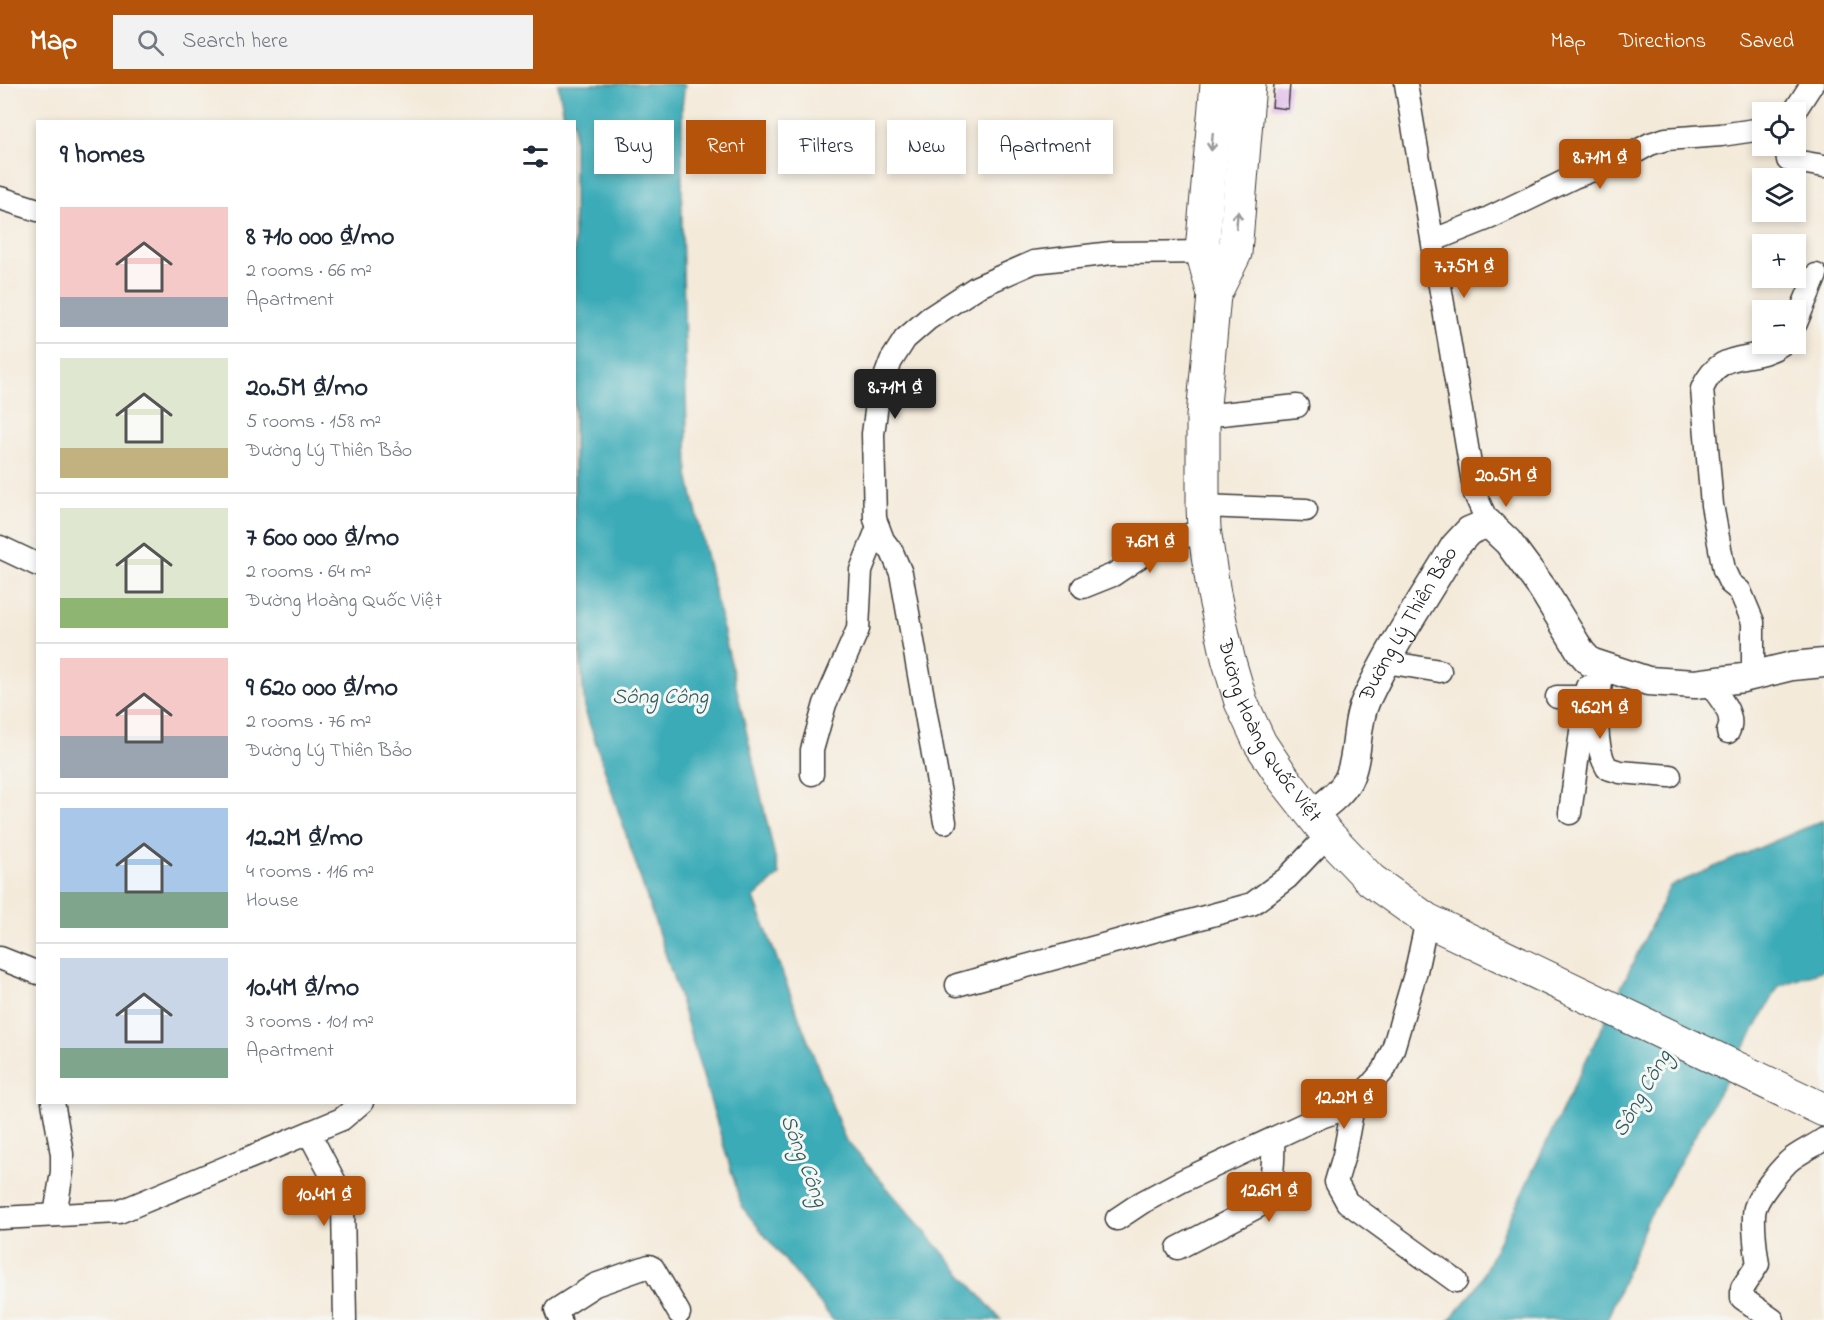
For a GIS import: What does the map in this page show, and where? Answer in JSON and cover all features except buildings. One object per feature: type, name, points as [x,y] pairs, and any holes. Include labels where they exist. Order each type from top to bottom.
[{"type":"highway","name":"Đường Hoàng Quốc Việt","points":[[1217,84],[1202,251],[1214,295],[1203,416],[1204,517],[1214,594],[1228,658],[1241,702],[1260,743],[1284,779],[1320,825],[1371,880],[1427,920],[1824,1110]]},
{"type":"highway","name":"Đường Hoàng Quốc Việt","points":[[1214,295],[1235,253],[1249,84]]},
{"type":"main road","name":"Đường Lý Thiên Bảo","points":[[1320,825],[1335,796],[1347,781],[1355,756],[1357,730],[1365,702],[1386,662],[1455,546],[1469,531],[1488,524]]},
{"type":"main road","points":[[1488,524],[1508,542],[1542,588],[1581,652],[1596,664],[1648,681],[1695,684],[1753,676],[1792,666],[1824,663]]},
{"type":"street","points":[[1406,84],[1475,494],[1488,524]]},
{"type":"street","points":[[1800,102],[1812,84]]},
{"type":"street","points":[[1434,240],[1489,218],[1574,177],[1623,159],[1650,144],[1666,139],[1752,130]]},
{"type":"street","points":[[1787,156],[1788,160],[1824,166]]},
{"type":"street","points":[[0,198],[36,209]]},
{"type":"street","points":[[945,822],[901,573],[892,552],[883,540],[875,519],[873,434],[878,396],[891,361],[904,339],[928,319],[977,287],[1034,262],[1112,253],[1202,251],[1235,253]]},
{"type":"street","points":[[1805,300],[1816,274]]},
{"type":"street","points":[[1753,676],[1753,622],[1740,591],[1730,583],[1724,570],[1712,505],[1702,389],[1708,373],[1729,359],[1758,354]]},
{"type":"street","points":[[1203,416],[1297,406]]},
{"type":"street","points":[[1083,587],[1113,575],[1204,517],[1306,510]]},
{"type":"street","points":[[812,774],[812,750],[825,704],[858,629],[861,570],[878,527]]},
{"type":"street","points":[[0,547],[36,564]]},
{"type":"street","points":[[1386,662],[1440,671]]},
{"type":"street","points":[[1570,813],[1585,697],[1596,664]]},
{"type":"street","points":[[1596,664],[1601,759],[1607,768],[1620,772],[1670,776]]},
{"type":"street","points":[[1708,682],[1730,716],[1732,725],[1728,732]]},
{"type":"street","points":[[1557,697],[1585,697]]},
{"type":"street","points":[[957,985],[1252,904],[1287,878],[1320,825]]},
{"type":"street","points":[[1117,1219],[1182,1181],[1315,1119],[1341,1110],[1354,1101],[1384,1070],[1393,1049],[1416,971],[1427,920]]},
{"type":"street","points":[[0,957],[36,972]]},
{"type":"street","points":[[1354,1101],[1344,1155],[1336,1182],[1347,1202],[1456,1281]]},
{"type":"street","points":[[54,1104],[62,1154],[62,1172],[55,1215]]},
{"type":"street","points":[[0,1218],[119,1212],[342,1119],[360,1104]]},
{"type":"street","points":[[309,1133],[337,1186],[343,1205],[345,1320]]},
{"type":"street","points":[[1178,1248],[1259,1206],[1266,1196],[1271,1181],[1274,1158],[1273,1139]]},
{"type":"street","points":[[1773,1320],[1742,1298],[1742,1288],[1758,1264],[1754,1210],[1767,1187],[1788,1162],[1824,1140]]},
{"type":"street","points":[[560,1320],[556,1310],[595,1286],[649,1266],[653,1268],[679,1313]]},
{"type":"water","name":"Sông Công","points":[[558,84],[685,84],[682,106],[682,227],[688,475],[779,875],[754,898],[845,1139],[1001,1320],[833,1320],[742,1207],[676,986],[585,710],[576,604],[576,120],[565,120]]},
{"type":"water","name":"Sông Công","points":[[1824,820],[1824,970],[1779,986],[1647,1221],[1607,1320],[1449,1320],[1476,1289],[1670,886]]}]
